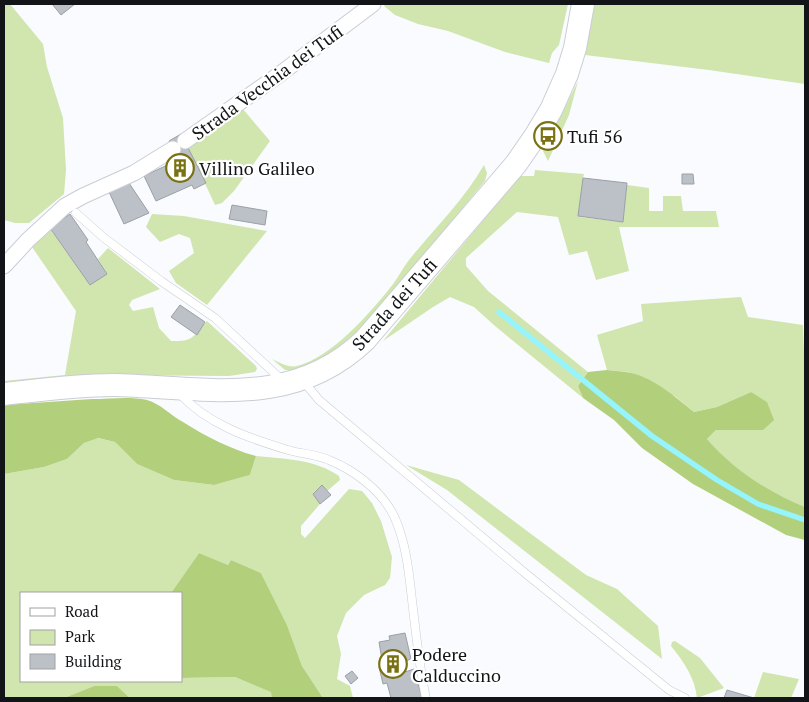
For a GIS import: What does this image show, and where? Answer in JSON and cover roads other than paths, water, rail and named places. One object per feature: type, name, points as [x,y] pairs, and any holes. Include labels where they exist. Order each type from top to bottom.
[{"type":"street","name":"Strada Vecchia dei Tufi","points":[[4,266],[28,240],[65,206],[134,173],[179,145],[280,74],[373,4]]},
{"type":"street","name":"Strada dei Tufi","points":[[4,394],[93,386],[234,390],[268,388],[295,382],[338,362],[365,340],[521,156],[551,110],[567,74],[575,48],[583,4]]},
{"type":"lane","points":[[76,213],[103,237],[214,318],[319,400],[669,690],[685,698]]},
{"type":"lane","points":[[174,388],[197,409],[224,427],[289,450],[328,459],[356,474],[378,493],[394,515],[405,547],[421,675],[426,698]]},
{"type":"waterway","points":[[499,312],[652,436],[717,480],[758,504],[805,520]]},
{"type":"place","name":"Tufi 56","points":[[548,136]]},
{"type":"place","name":"Villino Galileo","points":[[180,168]]},
{"type":"place","name":"Podere Calduccino","points":[[393,664]]}]
